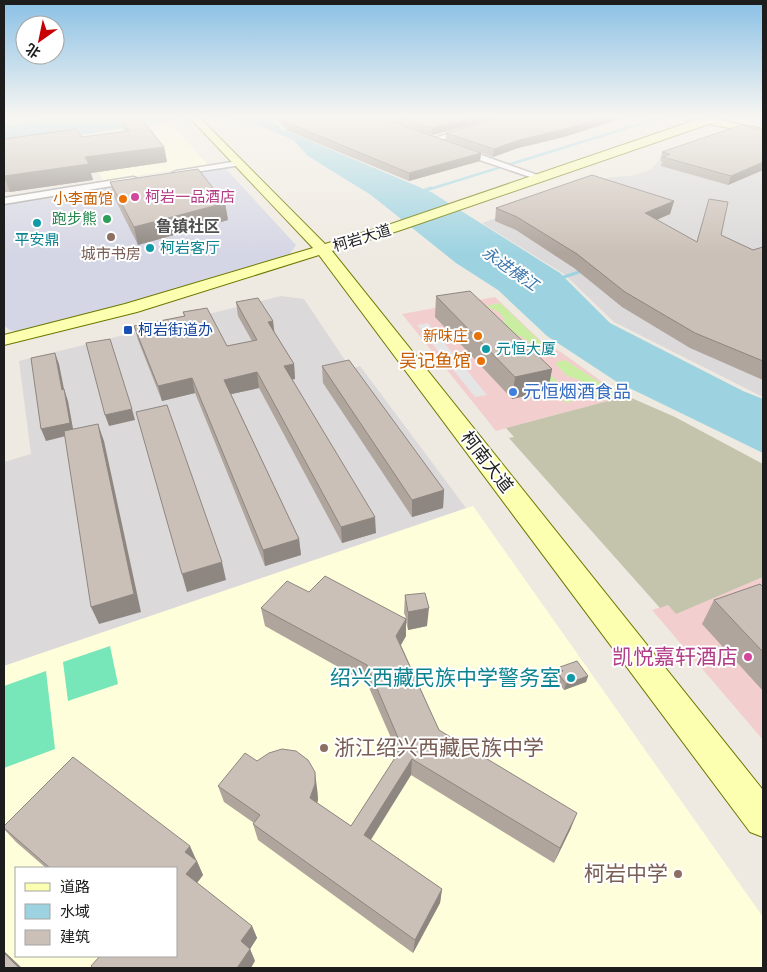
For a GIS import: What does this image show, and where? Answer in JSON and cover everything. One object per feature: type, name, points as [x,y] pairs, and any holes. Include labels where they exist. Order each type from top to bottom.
[{"type":"street","points":[[163,175],[236,163]]},
{"type":"street","name":"柯南大道","points":[[238,163],[322,250],[763,819]]},
{"type":"street","points":[[499,163],[538,178]]},
{"type":"street","name":"柯岩大道","points":[[4,340],[131,308],[322,250],[457,207],[581,163]]},
{"type":"street","points":[[4,201],[146,178]]},
{"type":"shaded area","points":[[94,163],[207,163],[208,165],[103,181]]},
{"type":"shaded area","points":[[657,163],[763,163],[763,397],[614,322],[564,274],[482,223],[610,177],[631,176],[651,169]]},
{"type":"shaded area","name":"柯岩客厅","points":[[225,168],[296,245],[289,255],[140,302],[21,332],[10,330],[4,326],[4,204]]},
{"type":"shaded area","points":[[281,296],[304,299],[351,369],[360,366],[466,508],[4,666],[4,462],[31,454],[19,361]]},
{"type":"shaded area","points":[[495,297],[541,341],[561,352],[608,386],[627,396],[496,431],[402,314]]},
{"type":"shaded area","points":[[428,323],[487,395],[475,397],[417,325]]},
{"type":"shaded area","points":[[627,396],[675,417],[763,464],[763,577],[676,614],[668,605],[660,608],[509,438],[514,437],[506,428]]},
{"type":"shaded area","name":"浙江绍兴西藏民族中学","points":[[473,506],[763,917],[763,968],[4,968],[4,666]]},
{"type":"shaded area","points":[[763,577],[763,740],[652,610],[668,605],[677,613]]},
{"type":"green space","points":[[500,303],[547,348],[538,350],[524,338],[511,332],[504,325],[503,322],[505,320],[499,312],[486,306]]},
{"type":"green space","points":[[565,360],[605,386],[623,395],[601,401],[582,381],[566,375],[555,363]]},
{"type":"green space","points":[[541,375],[551,375],[575,400],[566,403]]},
{"type":"green space","points":[[110,646],[118,684],[68,701],[63,662]]},
{"type":"green space","points":[[46,671],[55,749],[4,768],[4,686]]},
{"type":"water","name":"永进横江","points":[[320,163],[363,163],[431,192],[560,273],[610,323],[743,391],[763,399],[763,453],[617,382],[547,336],[498,290],[456,263],[371,195]]},
{"type":"building","points":[[4,163],[89,164],[4,176]]},
{"type":"building","points":[[386,163],[444,163],[409,173]]},
{"type":"building","points":[[686,163],[760,163],[731,176]]},
{"type":"building","points":[[198,169],[225,203],[134,227],[110,182]]},
{"type":"building","points":[[592,175],[674,201],[645,213],[697,242],[709,199],[728,202],[721,235],[753,250],[763,247],[763,361],[695,333],[625,292],[577,254],[517,217],[496,208]]},
{"type":"building","points":[[470,291],[552,369],[515,377],[436,296]]},
{"type":"building","points":[[258,298],[273,321],[268,322],[294,364],[284,366],[375,517],[341,527],[257,372],[224,380],[299,539],[263,550],[192,378],[158,386],[134,326],[185,316],[183,312],[207,308],[227,346],[257,340],[236,302]]},
{"type":"building","points":[[110,339],[132,409],[105,415],[86,343]]},
{"type":"building","points":[[55,353],[70,423],[41,429],[31,358]]},
{"type":"building","points":[[349,360],[444,490],[412,500],[322,366]]},
{"type":"building","points":[[167,405],[222,562],[182,574],[136,412]]},
{"type":"building","points":[[98,424],[134,594],[91,607],[64,431]]},
{"type":"building","points":[[325,576],[406,619],[396,636],[439,730],[577,813],[560,848],[412,759],[364,835],[442,889],[415,940],[253,824],[260,815],[218,786],[245,753],[257,761],[269,753],[282,749],[296,751],[308,760],[315,772],[315,784],[310,798],[351,826],[402,747],[367,665],[261,608],[287,581],[309,592]]},
{"type":"building","points":[[760,584],[763,587],[763,652],[714,600]]},
{"type":"building","points":[[425,593],[429,608],[408,612],[405,595]]},
{"type":"building","points":[[577,661],[588,676],[566,684],[558,673],[563,671],[560,667]]},
{"type":"building","points":[[73,757],[190,846],[185,852],[197,861],[186,874],[252,926],[241,941],[250,949],[237,968],[93,968],[91,966],[99,957],[178,957],[178,867],[49,867],[4,826]]},
{"type":"building","points":[[4,953],[19,968],[4,968]]},
{"type":"waterway","points":[[427,190],[513,163]]},
{"type":"waterway","points":[[419,192],[431,188]]},
{"type":"waterway","points":[[558,279],[585,270]]},
{"type":"place","name":"柯岩一品酒店","points":[[135,197]]},
{"type":"place","name":"小李面馆","points":[[123,199]]},
{"type":"place","name":"跑步熊","points":[[107,219]]},
{"type":"place","name":"平安鼎","points":[[37,223]]},
{"type":"place","name":"城市书房","points":[[111,237]]},
{"type":"place","name":"柯岩客厅","points":[[150,248]]},
{"type":"place","name":"柯岩街道办","points":[[128,330]]},
{"type":"place","name":"新味庄","points":[[478,336]]},
{"type":"place","name":"元恒大厦","points":[[486,349]]},
{"type":"place","name":"吴记鱼馆","points":[[481,361]]},
{"type":"place","name":"元恒烟酒食品","points":[[513,392]]},
{"type":"place","name":"凯悦嘉轩酒店","points":[[748,657]]},
{"type":"place","name":"绍兴西藏民族中学警务室","points":[[571,678]]},
{"type":"place","name":"浙江绍兴西藏民族中学","points":[[324,748]]},
{"type":"place","name":"柯岩中学","points":[[678,874]]},
{"type":"district","name":"鲁镇社区","points":[[188,227]]}]
